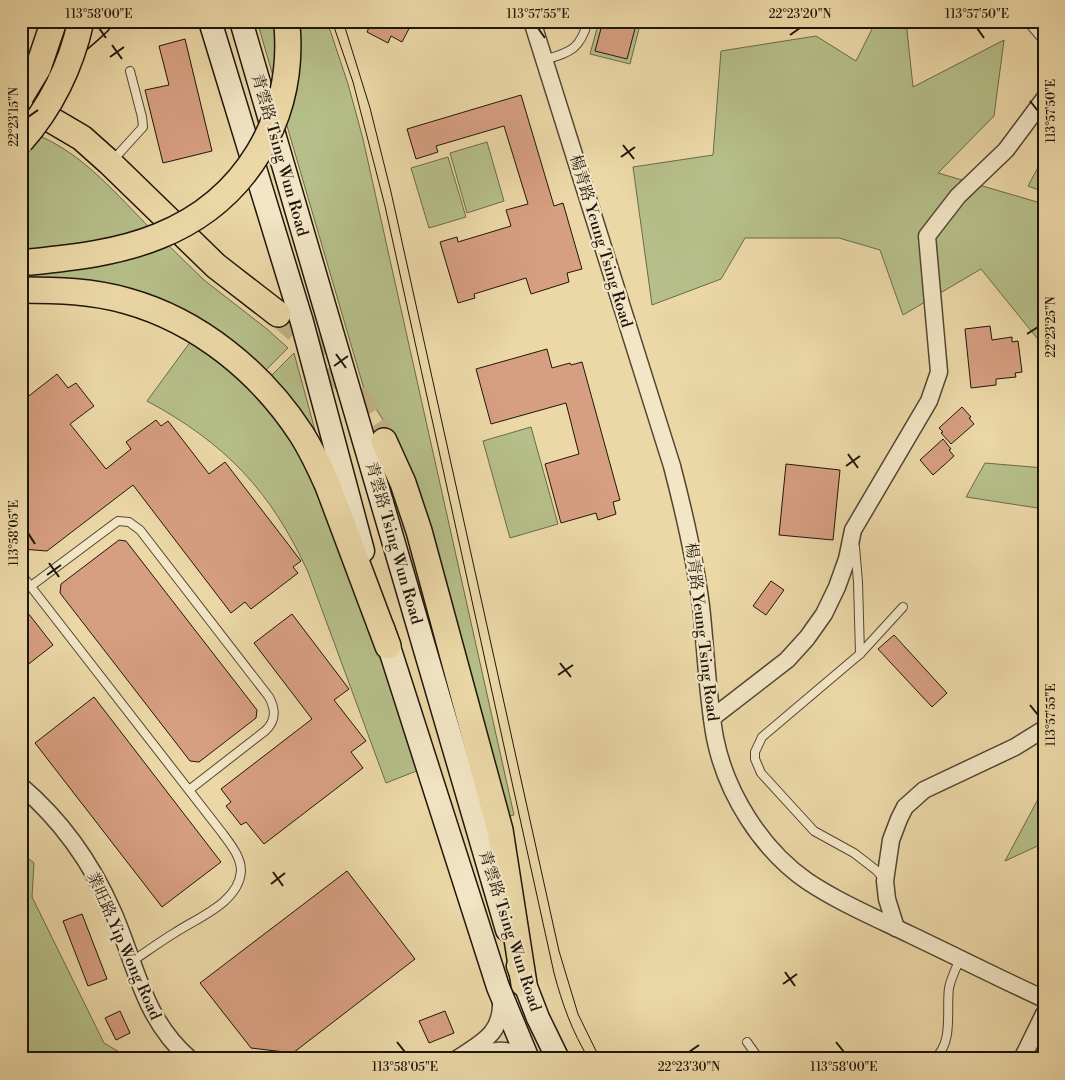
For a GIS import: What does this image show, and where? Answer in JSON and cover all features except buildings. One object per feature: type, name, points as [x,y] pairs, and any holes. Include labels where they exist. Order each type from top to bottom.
[{"type":"main road","points":[[21,96],[38,68],[54,21]]},
{"type":"main road","points":[[21,141],[43,113],[59,85],[71,55],[81,21]]},
{"type":"main road","points":[[21,73],[33,69],[59,53],[80,39],[99,21]]},
{"type":"main road","name":"青雲路 Tsing Wun Road","points":[[241,22],[508,934],[524,984],[558,1059]]},
{"type":"main road","points":[[21,263],[95,254],[134,245],[158,237],[182,225],[216,202],[256,157],[271,130],[281,101],[287,72],[287,23]]},
{"type":"main road","name":"青雲路 Tsing Wun Road","points":[[211,24],[302,322],[388,646],[501,994],[528,1059]]},
{"type":"main road","points":[[21,109],[48,118],[82,138],[216,266],[278,314]]},
{"type":"main road","points":[[21,290],[55,290],[92,294],[143,306],[176,320],[198,333],[248,371],[292,421],[319,465],[388,646]]},
{"type":"main road","points":[[384,441],[403,483],[419,531],[500,830],[524,984]]},
{"type":"street","name":"楊青路 Yeung Tsing Road","points":[[532,21],[672,466],[681,500],[701,605],[712,718],[720,758],[734,793],[754,826],[779,857],[792,869],[822,890],[1044,999]]},
{"type":"street","points":[[712,718],[787,660],[807,638],[824,614],[837,587],[847,559],[853,530],[930,401],[939,372],[926,236],[958,196],[1006,150],[1044,99]]},
{"type":"street","points":[[896,928],[887,899],[885,881],[893,834],[902,812],[909,802],[929,788],[1015,747],[1044,729]]},
{"type":"street","name":"業旺路 Yip Wong Road","points":[[21,786],[59,824],[90,868],[113,912],[140,986],[159,1024],[190,1059]]},
{"type":"street","points":[[457,1059],[483,1041],[496,1029],[501,1016],[501,994]]},
{"type":"street","points":[[1022,1059],[1044,1014]]},
{"type":"street","points":[[464,1059],[495,1050],[505,1050],[518,1053],[524,1059]]},
{"type":"lane","points":[[544,60],[566,54],[574,49],[584,35],[588,21]]},
{"type":"lane","points":[[1027,21],[1044,41]]},
{"type":"lane","points":[[110,163],[143,127],[130,70]]},
{"type":"lane","points":[[31,586],[118,521],[129,522],[140,530],[269,697],[274,710],[273,722],[270,727],[189,790]]},
{"type":"lane","points":[[853,530],[858,582],[860,654]]},
{"type":"lane","points":[[21,574],[237,854],[240,878],[231,894],[216,907],[132,962]]},
{"type":"lane","points":[[885,881],[876,870],[854,853],[814,830],[761,773],[755,759],[757,744],[762,738],[860,654],[903,607]]},
{"type":"lane","points":[[934,1059],[944,1048],[949,988],[960,959]]},
{"type":"lane","points":[[747,1042],[759,1059]]},
{"type":"green space","points":[[257,21],[276,21],[275,83]]},
{"type":"green space","points":[[296,21],[327,21],[348,84],[363,139],[514,815],[507,817],[391,433],[364,389],[285,119]]},
{"type":"green space","points":[[599,21],[641,21],[630,64],[590,54]]},
{"type":"green space","points":[[876,21],[906,21],[913,87],[1004,40],[994,116],[938,173],[1044,204],[1044,371],[1041,343],[981,269],[903,315],[880,250],[839,238],[745,238],[721,279],[652,305],[633,167],[713,155],[721,51],[816,36],[856,61]]},
{"type":"green space","points":[[42,137],[58,145],[87,166],[151,229],[117,239],[21,253],[21,161]]},
{"type":"green space","points":[[487,142],[504,201],[467,213],[450,153]]},
{"type":"green space","points":[[448,157],[466,217],[429,228],[411,168]]},
{"type":"green space","points":[[1042,160],[1044,160],[1044,192],[1028,186]]},
{"type":"green space","points":[[166,243],[204,280],[267,329],[288,348],[263,373],[227,341],[21,280],[21,273]]},
{"type":"green space","points":[[191,341],[215,357],[258,394],[307,464],[378,649],[419,770],[386,783],[308,572],[294,543],[261,493],[243,472],[200,434],[147,401]]},
{"type":"green space","points":[[294,353],[319,445],[269,378]]},
{"type":"green space","points":[[531,427],[558,524],[510,538],[483,441]]},
{"type":"green space","points":[[985,463],[1044,468],[1044,509],[966,497]]},
{"type":"green space","points":[[1044,788],[1044,843],[1005,861]]},
{"type":"green space","points":[[21,853],[34,863],[32,897],[104,1043],[131,1059],[21,1059]]},
{"type":"tunnel","points":[[278,314],[310,343],[350,388],[384,441]]},
{"type":"tram line","points":[[332,21],[353,82],[385,206],[554,973],[568,1017],[589,1059]]},
{"type":"tram line","points":[[343,21],[370,108],[391,192],[559,951],[578,1014],[600,1059]]}]
